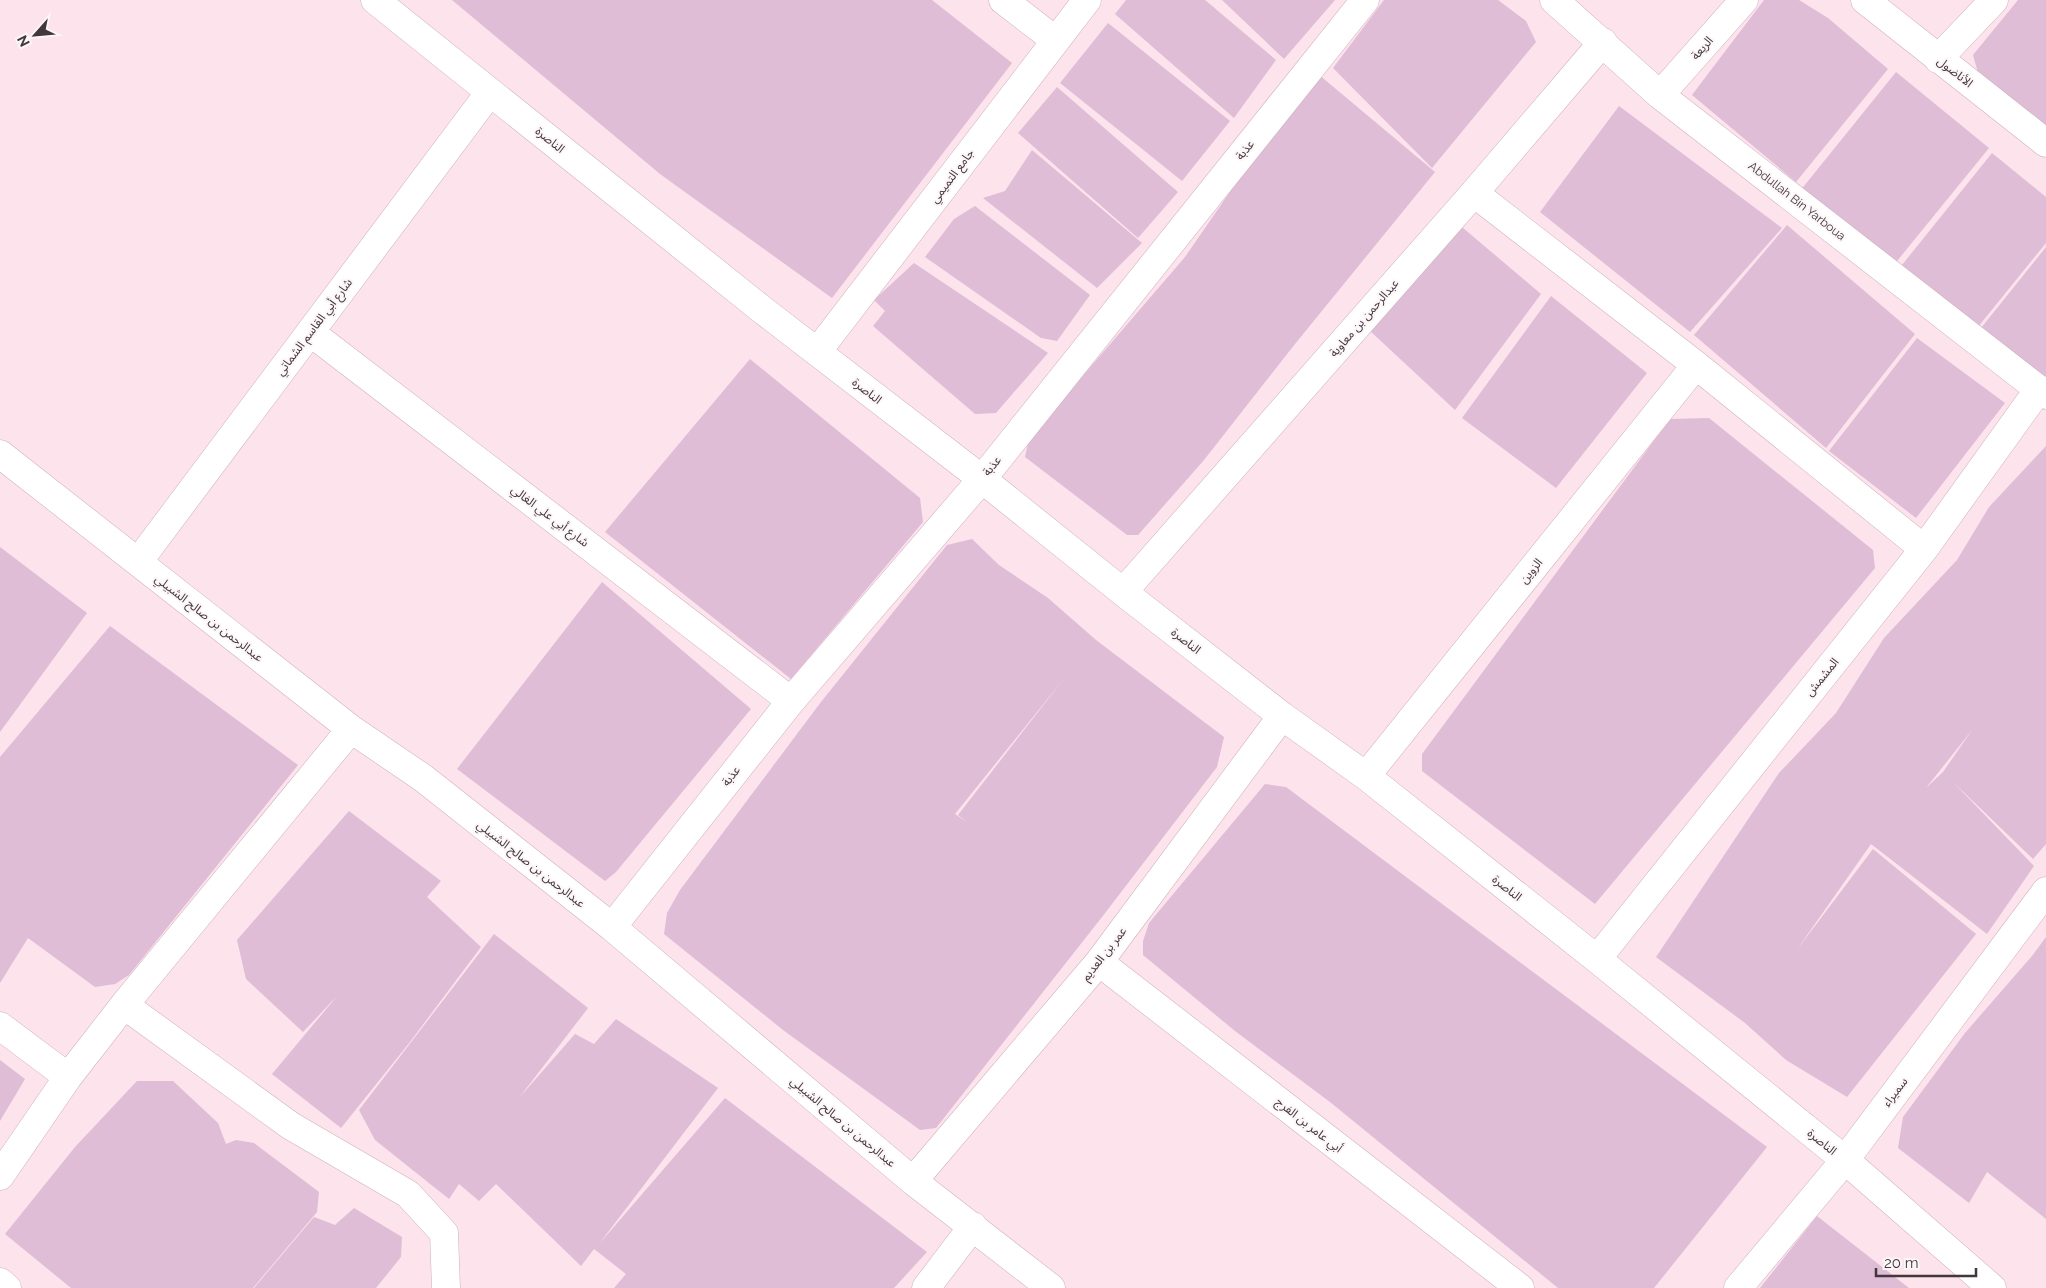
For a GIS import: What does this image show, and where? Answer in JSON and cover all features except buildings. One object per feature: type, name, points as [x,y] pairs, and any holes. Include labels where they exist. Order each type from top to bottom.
[{"type":"street","name":"الناصرة","points":[[375,0],[817,352],[982,479],[1282,716],[1366,776],[1597,959],[1845,1160],[1992,1288]]},
{"type":"street","points":[[1003,0],[1055,40]]},
{"type":"street","name":"جامع التميمي","points":[[817,352],[1087,0]]},
{"type":"street","name":"عذبة","points":[[612,927],[791,701],[982,479],[1365,0]]},
{"type":"street","name":"Abdullah Bin Yarboua","points":[[1554,0],[1660,95],[2042,392]]},
{"type":"street","name":"الريعة","points":[[1660,95],[1744,0]]},
{"type":"street","name":"الأناضول","points":[[1864,0],[2046,144]]},
{"type":"street","points":[[1938,59],[1994,0]]},
{"type":"street","name":"عبدالرحمن بن معاوية","points":[[1123,592],[1474,193],[1603,42]]},
{"type":"street","name":"شارع أبي القاسم الشماتي","points":[[138,562],[490,92]]},
{"type":"street","points":[[1474,193],[1696,365],[1924,550]]},
{"type":"street","name":"شارع أبي علي الغالي","points":[[310,332],[791,701]]},
{"type":"street","name":"الزوين","points":[[1366,776],[1696,365]]},
{"type":"street","name":"المشمش","points":[[1597,959],[1924,550],[2042,392]]},
{"type":"street","name":"عبدالرحمن بن صالح الشبيلي","points":[[0,454],[351,729],[423,778],[612,927],[913,1181],[1051,1288]]},
{"type":"street","name":"عمر بن العديم","points":[[913,1181],[1099,962],[1282,716]]},
{"type":"street","points":[[0,1176],[68,1077],[124,1005],[351,729]]},
{"type":"street","name":"سميراء","points":[[1738,1288],[1845,1160],[2046,891]]},
{"type":"street","name":"أبي عامر بن الفرج","points":[[1099,962],[1520,1288]]},
{"type":"street","points":[[124,1005],[290,1126],[408,1194],[444,1233],[446,1288]]},
{"type":"street","points":[[0,1026],[68,1077]]},
{"type":"street","points":[[926,1288],[973,1226]]},
{"type":"street","points":[[0,1282],[7,1288]]}]
